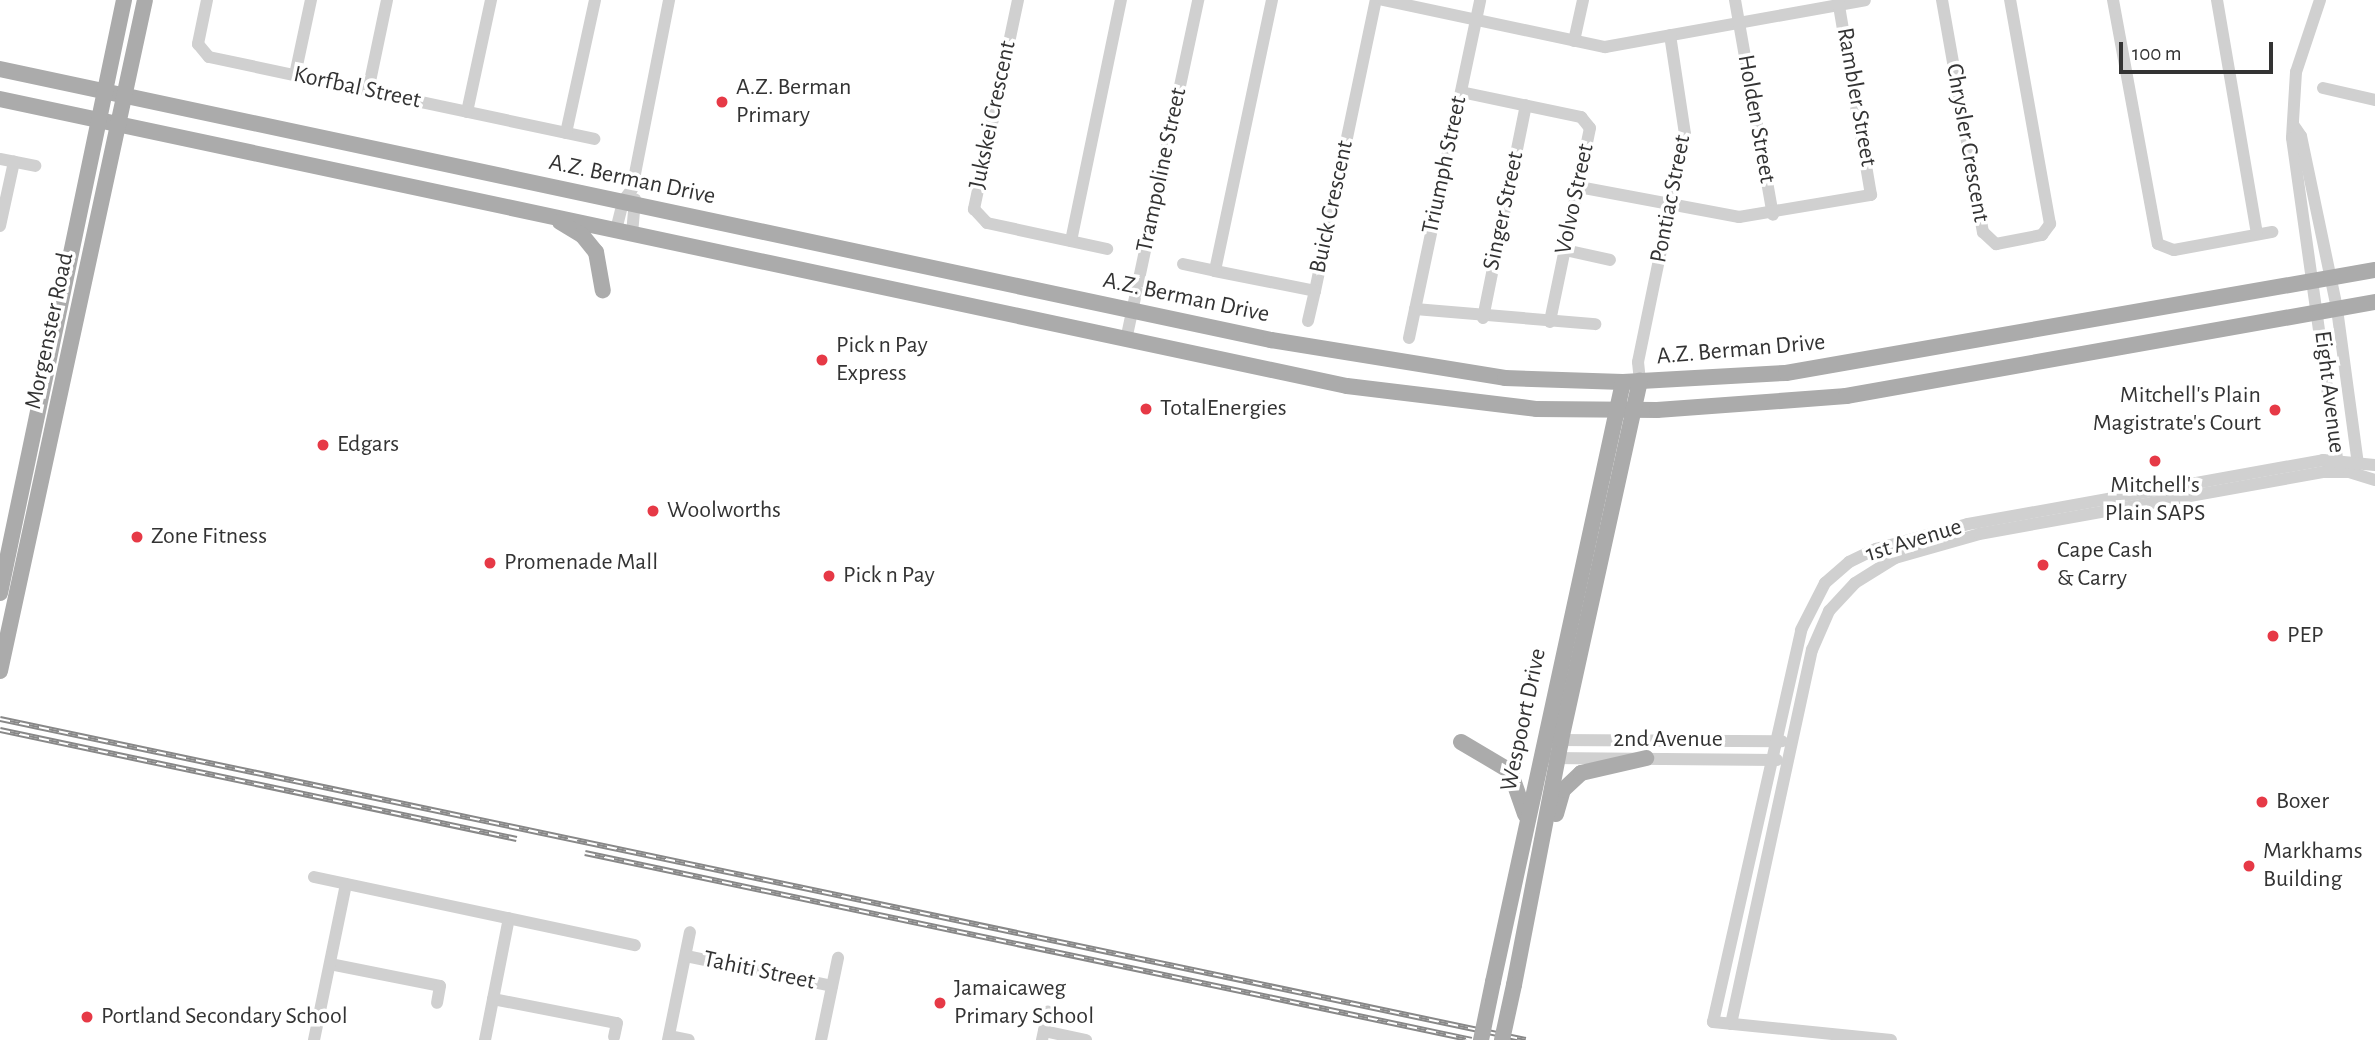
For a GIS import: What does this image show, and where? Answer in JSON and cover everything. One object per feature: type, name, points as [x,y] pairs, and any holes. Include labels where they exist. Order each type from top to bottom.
[{"type":"main road","name":"Morgenster Road","points":[[0,593],[124,0]]},
{"type":"main road","name":"Morgenster Road","points":[[0,671],[145,0]]},
{"type":"main road","name":"A.Z. Berman Drive","points":[[0,69],[631,198],[1132,309],[1392,362],[1505,378],[1623,382],[1755,376],[1844,365],[2375,271]]},
{"type":"main road","points":[[0,99],[1126,340],[1392,394],[1536,409],[1634,411],[1846,396],[2375,302]]},
{"type":"main road","points":[[550,217],[589,244],[596,253],[603,290]]},
{"type":"main road","name":"Wespoort Drive","points":[[1502,1040],[1540,866],[1561,740],[1640,381]]},
{"type":"main road","name":"Wespoort Drive","points":[[1481,1040],[1543,739],[1623,382]]},
{"type":"main road","points":[[1461,742],[1510,771],[1518,784],[1526,819]]},
{"type":"main road","points":[[1540,866],[1568,784],[1589,769],[1646,758]]},
{"type":"street","name":"Korfbal Street","points":[[207,0],[198,44],[203,54],[594,139]]},
{"type":"street","points":[[295,75],[311,0]]},
{"type":"street","points":[[368,91],[387,0]]},
{"type":"street","points":[[467,112],[491,0]]},
{"type":"street","points":[[566,133],[595,0]]},
{"type":"street","points":[[624,232],[669,0]]},
{"type":"street","name":"Jukskei Crescent","points":[[1017,0],[974,208],[987,223],[1107,249]]},
{"type":"street","points":[[1071,241],[1121,0]]},
{"type":"street","name":"Trampoline Street","points":[[1126,340],[1198,0]]},
{"type":"street","points":[[1215,271],[1272,0]]},
{"type":"street","name":"Buick Crescent","points":[[1183,264],[1315,291],[1376,0]]},
{"type":"street","points":[[1383,0],[1605,47],[1739,24],[1839,2],[1865,0]]},
{"type":"street","name":"Triumph Street","points":[[1409,338],[1480,0]]},
{"type":"street","points":[[1574,41],[1583,0]]},
{"type":"street","name":"Holden Street","points":[[1735,0],[1773,215]]},
{"type":"street","name":"Chrysler Crescent","points":[[1942,0],[1983,232],[1996,244],[2042,235],[2050,224],[2010,0]]},
{"type":"street","points":[[2113,0],[2158,244],[2174,250],[2272,232]]},
{"type":"street","points":[[2217,0],[2257,234]]},
{"type":"street","points":[[2320,0],[2296,72],[2292,138],[2322,281]]},
{"type":"street","name":"Rambler Street","points":[[1579,187],[1730,217],[1773,215],[1867,198],[1872,192],[1839,2]]},
{"type":"street","name":"Pontiac Street","points":[[1640,381],[1638,362],[1685,126],[1671,35]]},
{"type":"street","points":[[2323,88],[2375,100]]},
{"type":"street","name":"Volvo Street","points":[[1461,92],[1581,117],[1588,123],[1579,187],[1550,322]]},
{"type":"street","name":"Singer Street","points":[[1483,318],[1526,105]]},
{"type":"street","points":[[0,159],[36,166]]},
{"type":"street","points":[[0,226],[14,162]]},
{"type":"street","points":[[1565,250],[1610,260]]},
{"type":"street","name":"Eight Avenue","points":[[2322,281],[2337,309],[2358,467]]},
{"type":"street","name":"Eight Avenue","points":[[2322,281],[2319,313],[2338,465]]},
{"type":"street","points":[[1308,321],[1315,291]]},
{"type":"street","points":[[1415,309],[1483,318],[1595,324]]},
{"type":"street","name":"Pontiac Street","points":[[1623,382],[1638,362]]},
{"type":"street","name":"1st Avenue","points":[[2338,465],[1979,534],[1883,563],[1841,597],[1819,629],[1731,1024],[1713,1022],[1805,615],[1823,587],[1868,552],[1929,533],[2338,465],[2375,465]]},
{"type":"street","name":"1st Avenue","points":[[2358,467],[2375,480]]},
{"type":"street","points":[[1823,587],[1841,597]]},
{"type":"street","name":"2nd Avenue","points":[[1543,739],[1792,743]]},
{"type":"street","name":"2nd Avenue","points":[[1539,758],[1788,760]]},
{"type":"street","points":[[314,877],[635,945]]},
{"type":"street","points":[[314,1040],[346,884]]},
{"type":"street","points":[[485,1040],[509,918]]},
{"type":"street","points":[[689,1040],[668,1038],[690,932]]},
{"type":"street","name":"Tahiti Street","points":[[685,956],[832,986]]},
{"type":"street","points":[[821,1040],[838,958]]},
{"type":"street","points":[[330,964],[440,986],[437,1003]]},
{"type":"street","points":[[493,999],[617,1023],[614,1037]]},
{"type":"street","points":[[1048,1012],[1043,1036],[1086,1040]]},
{"type":"street","points":[[1731,1024],[1891,1040]]},
{"type":"railway","points":[[0,719],[1526,1040]]},
{"type":"railway","points":[[0,730],[517,839]]},
{"type":"railway","points":[[585,853],[1472,1040]]},
{"type":"place","name":"A.Z. Berman Primary","points":[[722,102]]},
{"type":"place","name":"Pick n Pay Express","points":[[822,360]]},
{"type":"place","name":"TotalEnergies","points":[[1146,409]]},
{"type":"place","name":"Mitchell's Plain Magistrate's Court","points":[[2275,410]]},
{"type":"place","name":"Edgars","points":[[323,445]]},
{"type":"place","name":"Mitchell's Plain SAPS","points":[[2155,461]]},
{"type":"place","name":"Woolworths","points":[[653,511]]},
{"type":"place","name":"Zone Fitness","points":[[137,537]]},
{"type":"place","name":"Promenade Mall","points":[[490,563]]},
{"type":"place","name":"Cape Cash & Carry","points":[[2043,565]]},
{"type":"place","name":"Pick n Pay","points":[[829,576]]},
{"type":"place","name":"PEP","points":[[2273,636]]},
{"type":"place","name":"Boxer","points":[[2262,802]]},
{"type":"place","name":"Markhams Building","points":[[2249,866]]},
{"type":"place","name":"Jamaicaweg Primary School","points":[[940,1003]]},
{"type":"place","name":"Portland Secondary School","points":[[87,1017]]}]
